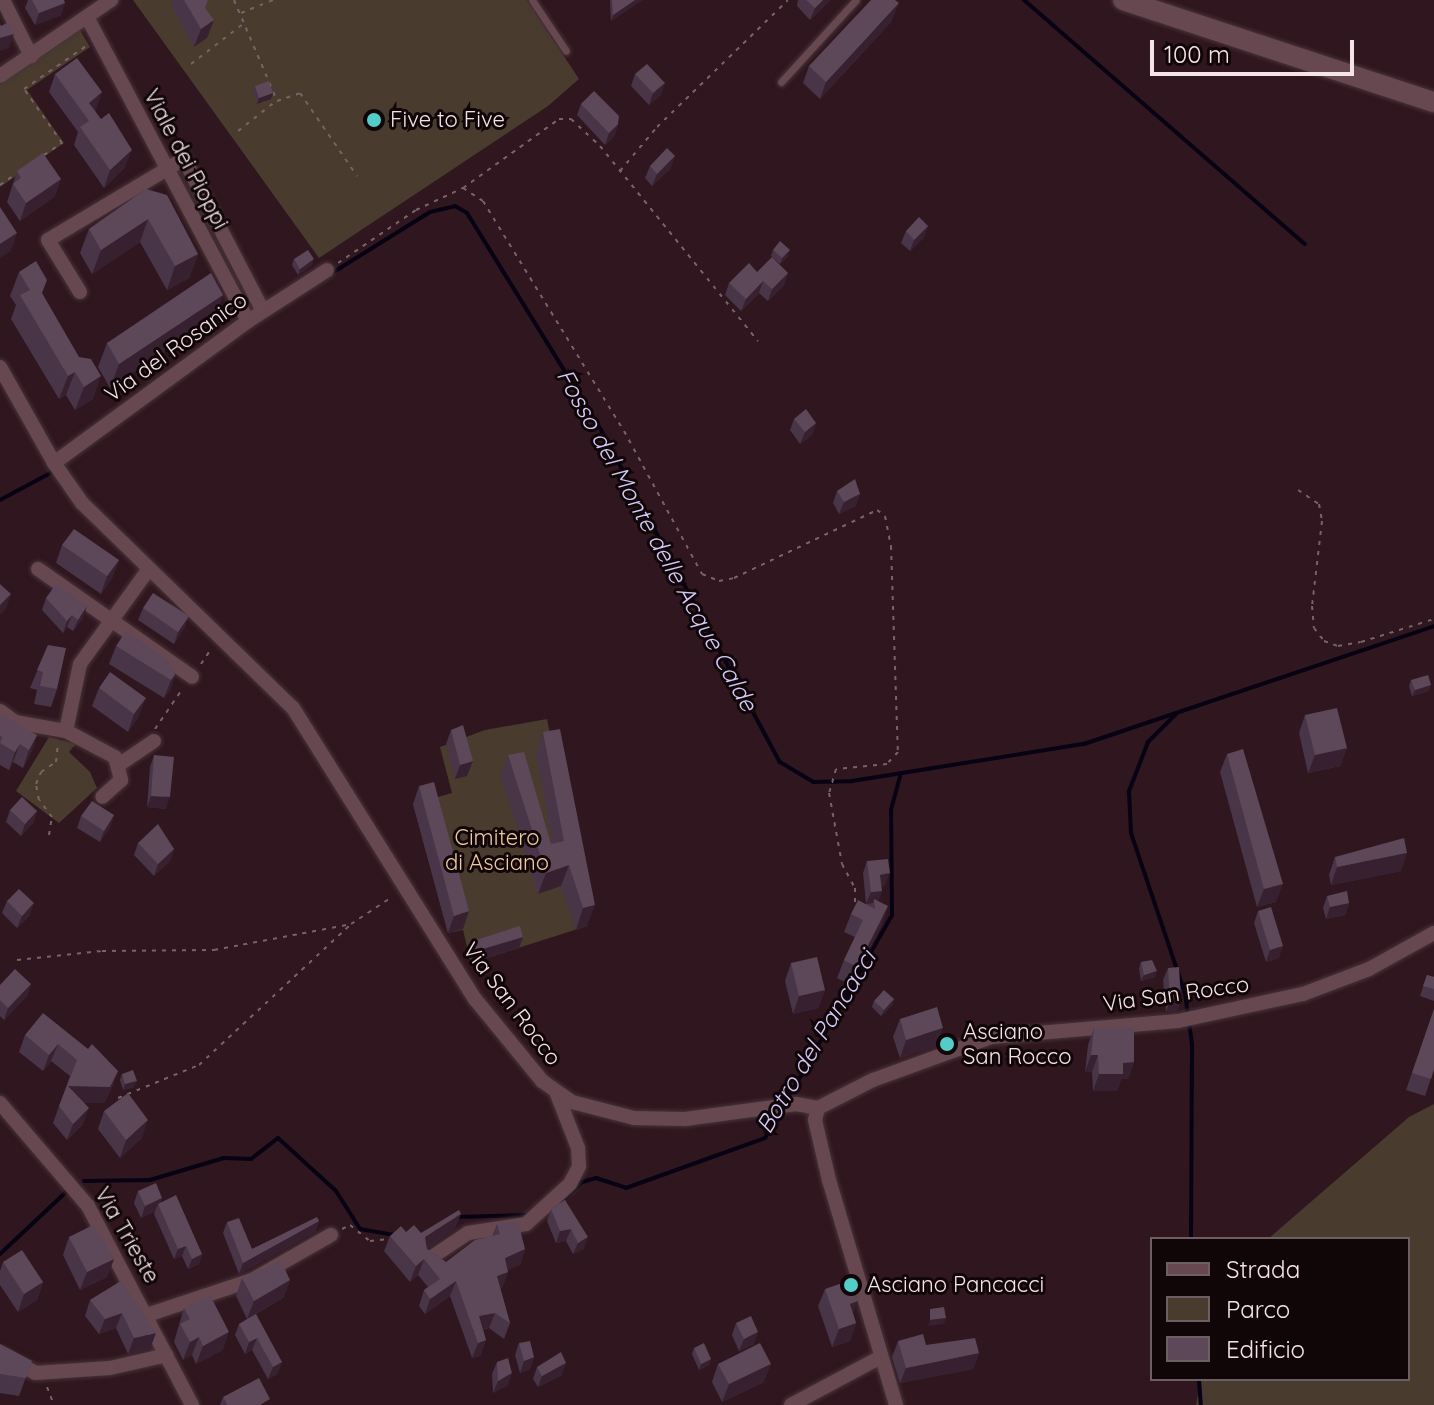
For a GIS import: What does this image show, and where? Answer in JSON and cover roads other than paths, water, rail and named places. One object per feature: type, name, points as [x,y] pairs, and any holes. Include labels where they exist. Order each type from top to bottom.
[{"type":"main road","points":[[1123,0],[1434,102]]},
{"type":"street","points":[[3,0],[31,56]]},
{"type":"street","points":[[0,76],[111,0]]},
{"type":"street","name":"Viale dei Pioppi","points":[[87,17],[248,321]]},
{"type":"street","points":[[80,292],[48,240],[184,159],[263,311]]},
{"type":"street","name":"Via del Rosanico","points":[[57,468],[248,321],[327,270]]},
{"type":"street","name":"Via San Rocco","points":[[0,367],[57,468],[148,570],[252,663],[293,708],[475,999],[557,1094],[601,1113],[648,1120],[796,1104],[818,1108],[873,1080],[991,1037],[1178,1021],[1328,987],[1434,933]]},
{"type":"street","points":[[38,569],[192,677]]},
{"type":"street","points":[[62,731],[80,664],[148,570]]},
{"type":"street","points":[[0,711],[15,722],[62,731],[120,764]]},
{"type":"street","points":[[102,797],[117,788],[120,764],[154,741]]},
{"type":"street","points":[[429,1259],[468,1233],[526,1224],[544,1211],[570,1184],[579,1166],[578,1148],[557,1094]]},
{"type":"street","name":"Via Trieste","points":[[0,1103],[88,1206],[192,1405]]},
{"type":"street","points":[[818,1108],[815,1120],[829,1180],[879,1358],[896,1405]]},
{"type":"street","points":[[147,1315],[252,1280],[331,1235]]},
{"type":"street","points":[[0,1354],[35,1373],[110,1368],[167,1355]]},
{"type":"street","points":[[791,1405],[879,1358]]},
{"type":"lane","points":[[532,0],[566,51]]},
{"type":"lane","points":[[781,82],[856,0]]},
{"type":"waterway","points":[[1024,0],[1305,244]]},
{"type":"waterway","name":"Fosso del Monte delle Acque Calde","points":[[332,273],[430,212],[455,206],[467,213],[601,430],[780,762],[813,782],[852,781],[1084,744],[1434,626]]},
{"type":"waterway","name":"Fosso del Monte delle Acque Calde","points":[[0,500],[54,471]]},
{"type":"waterway","points":[[1176,714],[1148,742],[1129,791],[1131,833],[1185,993],[1192,1044],[1191,1237]]},
{"type":"waterway","name":"Botro del Pancacci","points":[[787,1100],[892,915],[891,810],[901,773]]},
{"type":"waterway","name":"Botro del Pancacci","points":[[560,1204],[582,1182],[596,1178],[626,1188],[765,1138],[780,1111]]},
{"type":"waterway","name":"Botro del Pancacci","points":[[84,1181],[150,1180],[224,1158],[251,1159],[278,1138],[336,1191],[360,1229],[393,1235]]},
{"type":"waterway","name":"Botro del Pancacci","points":[[0,1254],[66,1192]]},
{"type":"waterway","name":"Botro del Pancacci","points":[[458,1217],[528,1215]]},
{"type":"waterway","points":[[1199,1381],[1201,1405]]},
{"type":"place","name":"Five to Five","points":[[374,120]]},
{"type":"place","name":"Asciano San Rocco","points":[[947,1044]]},
{"type":"place","name":"Asciano Pancacci","points":[[851,1285]]},
{"type":"park label","name":"Cimitero di Asciano","points":[[497,850]]}]
